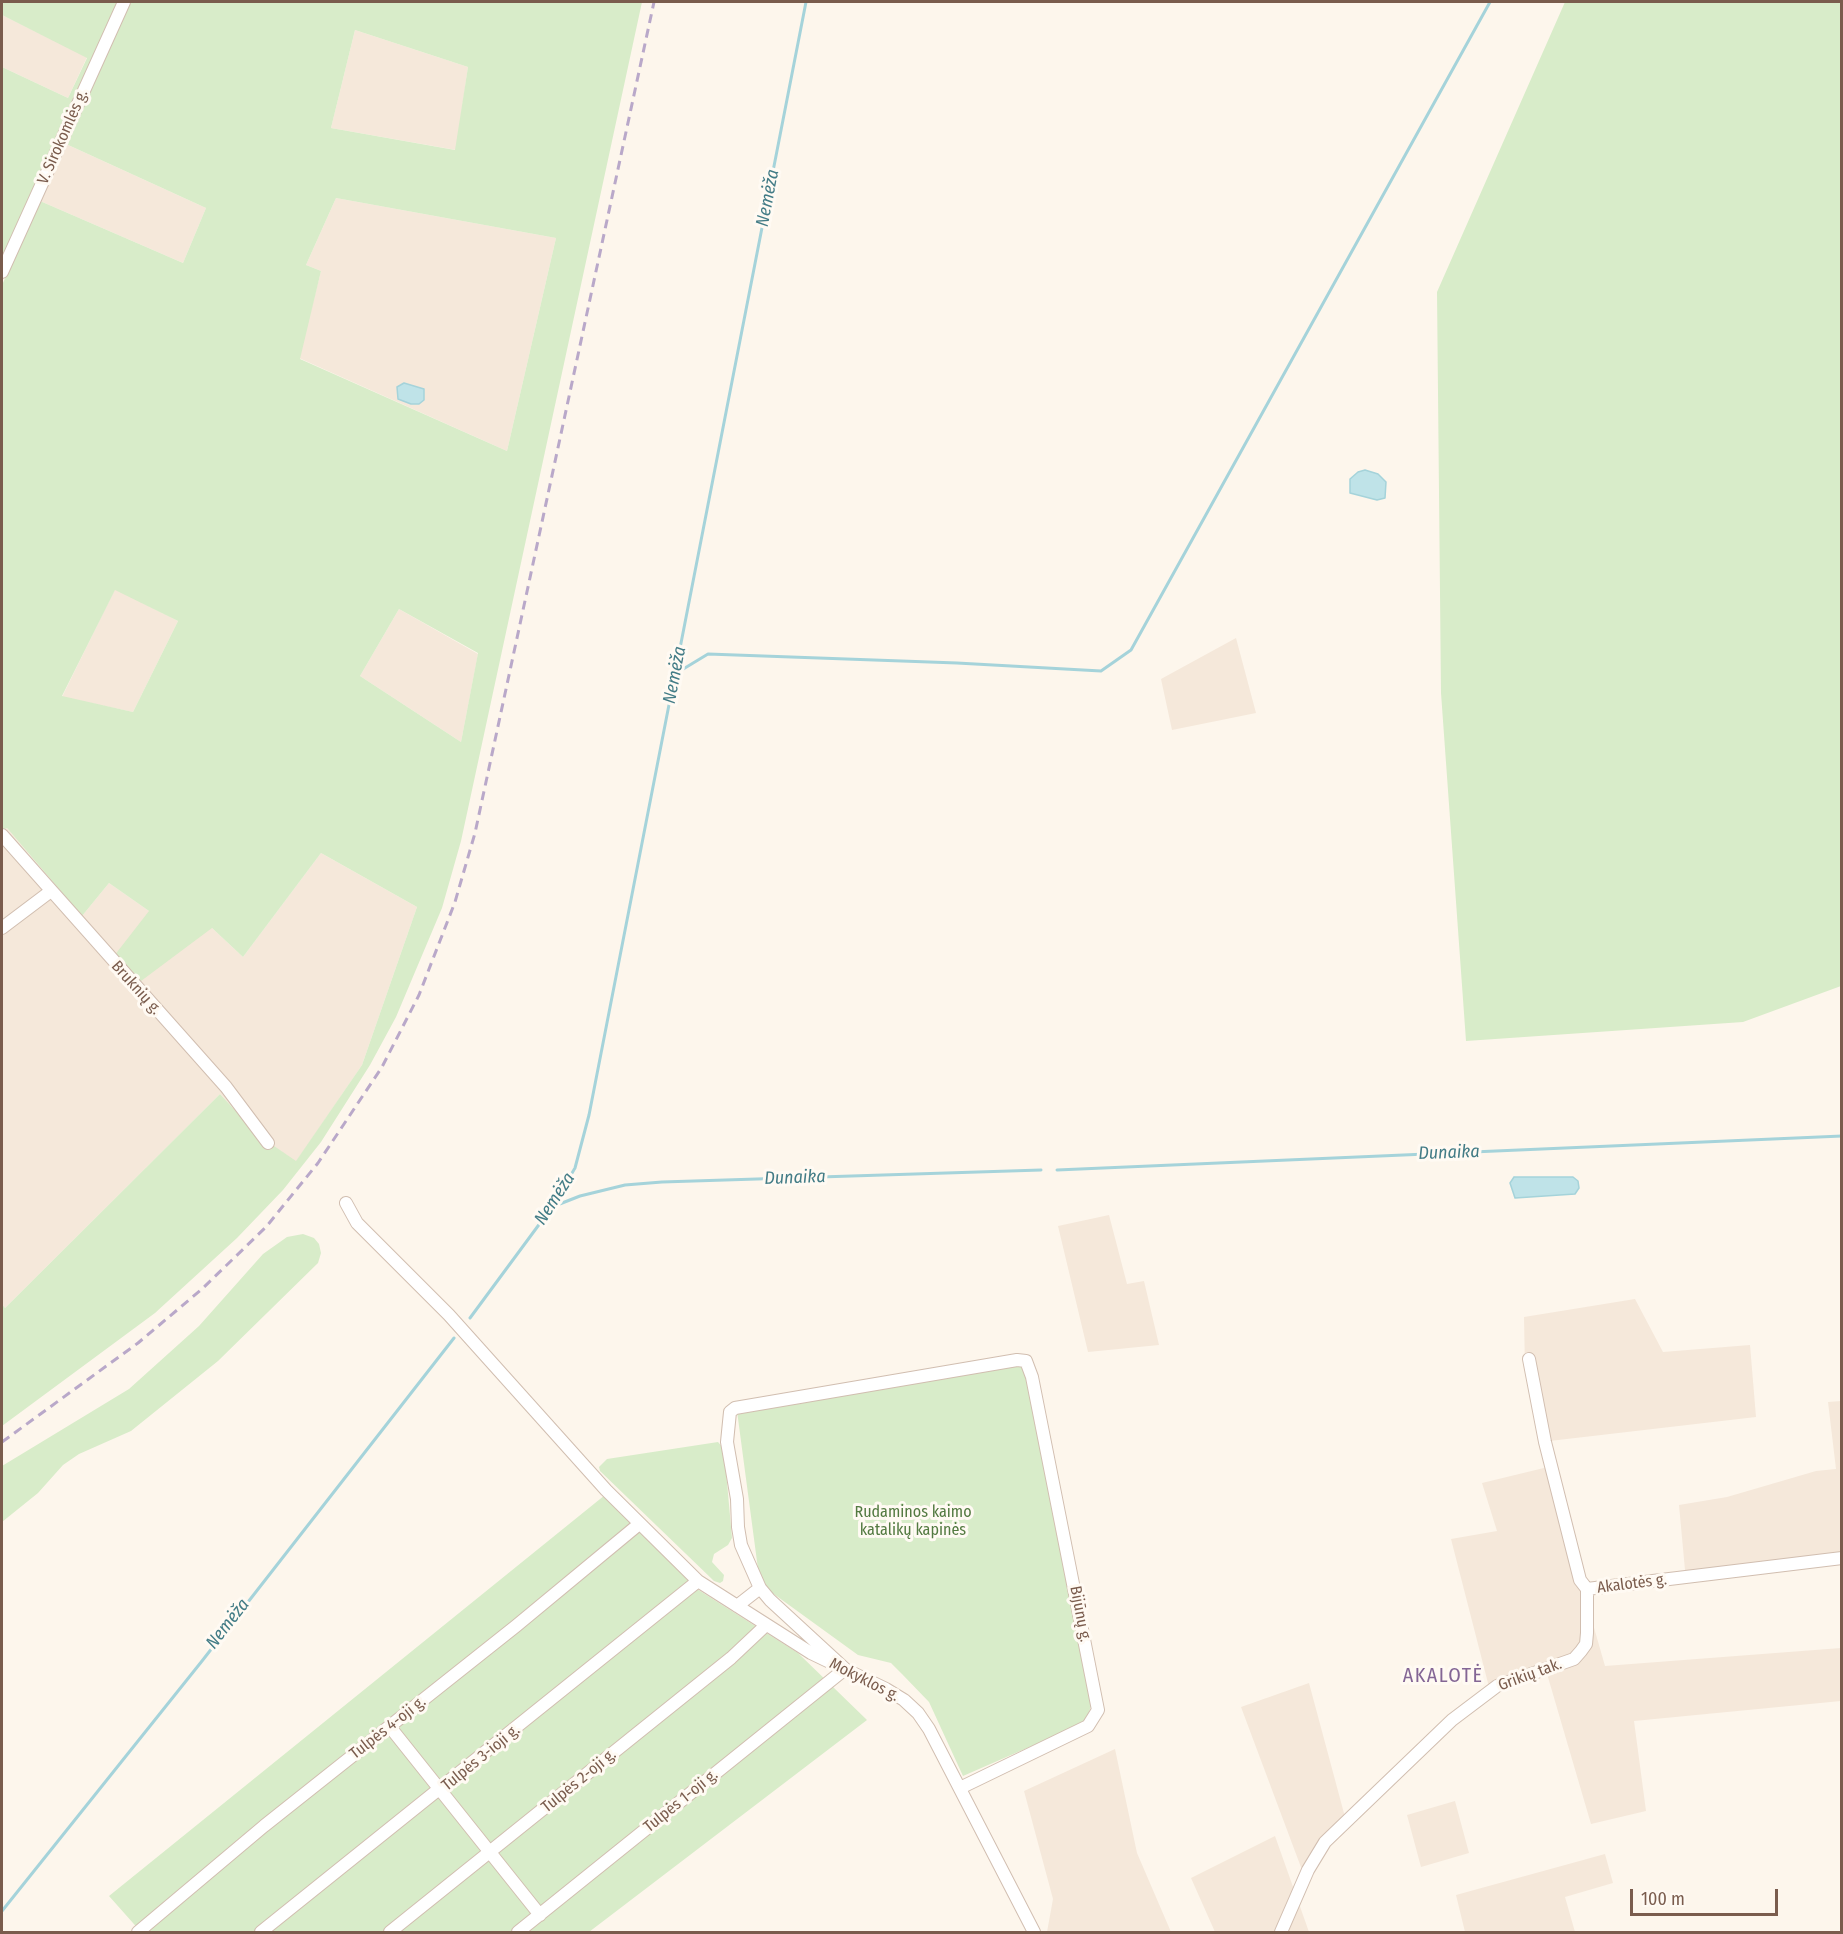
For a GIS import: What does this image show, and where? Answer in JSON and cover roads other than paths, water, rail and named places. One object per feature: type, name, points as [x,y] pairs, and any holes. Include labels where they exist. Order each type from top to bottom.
[{"type":"street","name":"V. Sirokomlės g.","points":[[2,272],[124,2]]},
{"type":"street","name":"Bruknių g.","points":[[2,835],[226,1087],[268,1143]]},
{"type":"street","points":[[2,928],[51,891]]},
{"type":"street","name":"Mokyklos g.","points":[[346,1203],[357,1223],[449,1315],[638,1525],[698,1581],[765,1626],[811,1653],[904,1700],[918,1713],[960,1788],[1034,1932]]},
{"type":"street","name":"Akalotės g.","points":[[1528,1359],[1545,1442],[1580,1580],[1587,1589],[1842,1558]]},
{"type":"street","name":"Bijūnų g.","points":[[760,1588],[741,1545],[738,1527],[737,1499],[728,1442],[729,1420],[735,1408],[1005,1360],[1026,1361],[1034,1389],[1098,1710],[1088,1726],[960,1788]]},
{"type":"street","name":"Tulpės 4-oji g.","points":[[137,1932],[264,1826],[390,1727],[638,1525]]},
{"type":"street","name":"Tulpės 3-ioji g.","points":[[261,1932],[698,1581]]},
{"type":"street","points":[[737,1606],[760,1588],[845,1669]]},
{"type":"street","name":"Grikių tak.","points":[[1281,1932],[1317,1853],[1452,1720],[1497,1686],[1574,1659],[1586,1644],[1587,1589]]},
{"type":"street","name":"Tulpės 2-oji g.","points":[[390,1932],[731,1658],[765,1626]]},
{"type":"street","name":"Tulpės 1-oji g.","points":[[518,1932],[845,1669]]},
{"type":"street","points":[[390,1727],[540,1915]]},
{"type":"water","points":[[404,383],[424,389],[424,400],[419,404],[411,404],[398,399],[397,387]]},
{"type":"water","points":[[1365,470],[1378,474],[1386,482],[1385,498],[1377,500],[1350,493],[1350,479],[1358,472]]},
{"type":"water","points":[[1514,1177],[1573,1177],[1578,1181],[1579,1188],[1575,1194],[1515,1198],[1510,1183]]},
{"type":"waterway","name":"Nemėža","points":[[470,1318],[552,1207],[575,1168],[589,1115],[806,2]]},
{"type":"waterway","points":[[675,674],[708,654],[1101,671],[1131,650],[1490,2]]},
{"type":"waterway","name":"Dunaika","points":[[1057,1170],[1842,1136]]},
{"type":"waterway","name":"Dunaika","points":[[552,1207],[580,1196],[625,1185],[662,1182],[1041,1170]]},
{"type":"waterway","name":"Nemėža","points":[[2,1911],[202,1661],[454,1338]]},
{"type":"railway","points":[[2,1442],[138,1343],[202,1289],[266,1227],[318,1163],[382,1067],[419,995],[455,902],[475,833],[654,2]]},
{"type":"district","name":"AKALOTĖ","points":[[1443,1676]]},
{"type":"park label","name":"Rudaminos kaimo katalikų kapinės","points":[[913,1522]]}]
